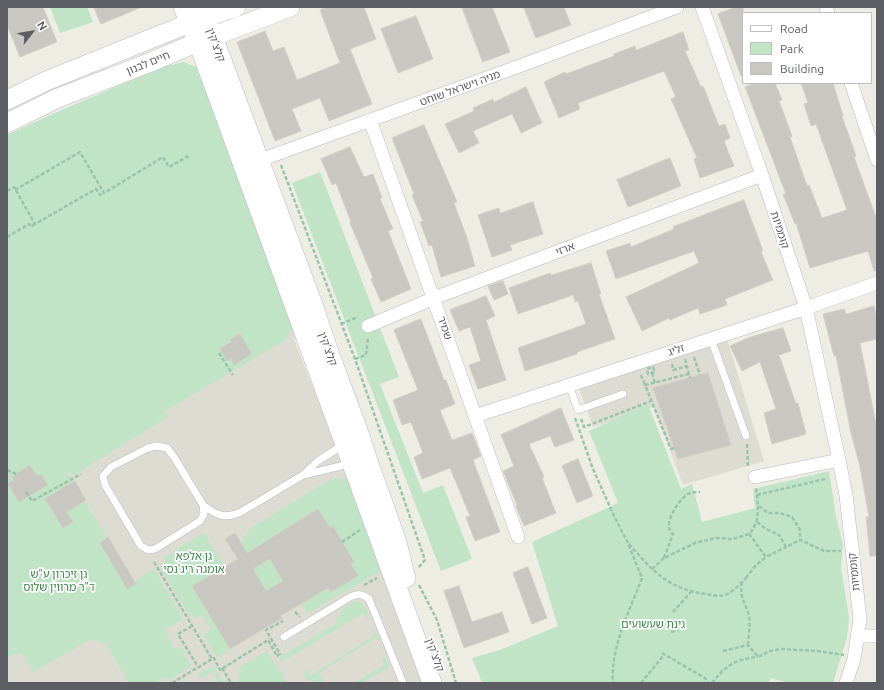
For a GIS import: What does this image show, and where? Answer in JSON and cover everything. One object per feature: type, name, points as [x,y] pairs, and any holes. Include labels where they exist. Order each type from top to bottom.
[{"type":"street","name":"חיים לבנון","points":[[7,100],[195,13],[236,7]]},
{"type":"street","name":"חיים לבנון","points":[[7,122],[58,98],[151,62],[205,39],[290,7]]},
{"type":"street","name":"מניה וישראל שוחט","points":[[251,163],[525,64],[677,7]]},
{"type":"street","name":"קוממיות","points":[[702,7],[762,175],[806,308],[839,460],[846,495],[860,620],[854,659],[846,683]]},
{"type":"street","name":"קלצ'קין","points":[[195,13],[251,163]]},
{"type":"street","name":"קלצ'קין","points":[[205,39],[205,65],[251,163],[315,310],[354,448],[432,683]]},
{"type":"street","points":[[151,62],[178,58],[189,59],[205,65]]},
{"type":"street","points":[[851,84],[877,160]]},
{"type":"street","name":"שמיר","points":[[370,120],[518,537]]},
{"type":"street","name":"ארזי","points":[[368,326],[434,298],[762,175]]},
{"type":"street","name":"זליג","points":[[475,416],[806,308],[877,283]]},
{"type":"street","name":"קלצ'קין","points":[[354,448],[396,541],[402,566],[445,683]]},
{"type":"street","points":[[752,474],[839,460]]},
{"type":"street","points":[[858,636],[877,636]]},
{"type":"lane","points":[[711,339],[746,436]]},
{"type":"lane","points":[[569,385],[578,410],[623,394]]},
{"type":"lane","points":[[203,506],[204,514],[200,521],[155,549],[148,550],[140,546],[105,485],[103,476],[111,467],[148,448],[157,446],[167,448],[174,457],[203,506],[220,515],[232,516],[242,512],[303,475],[318,461],[354,448]]},
{"type":"lane","points":[[303,475],[341,466],[354,448]]},
{"type":"lane","points":[[284,637],[350,597],[358,594],[365,595],[369,599],[403,683]]},
{"type":"path","points":[[15,190],[80,152],[104,193]]},
{"type":"path","points":[[276,153],[355,359],[425,560],[418,569]]},
{"type":"path","points":[[7,237],[29,224],[31,227],[96,189],[100,195],[104,193],[163,157],[169,167],[190,155]]},
{"type":"path","points":[[7,191],[14,187],[35,224]]},
{"type":"path","points":[[355,359],[366,354],[368,326]]},
{"type":"path","points":[[690,346],[700,375]]},
{"type":"path","points":[[219,352],[233,375]]},
{"type":"path","points":[[678,360],[685,358],[690,378]]},
{"type":"path","points":[[671,362],[673,370],[687,366]]},
{"type":"path","points":[[652,373],[655,383]]},
{"type":"path","points":[[674,448],[670,449],[645,385],[690,374]]},
{"type":"path","points":[[578,410],[584,427],[651,401]]},
{"type":"path","points":[[652,569],[664,558],[695,543],[707,539],[733,539],[749,534],[757,522],[759,506],[746,436]]},
{"type":"path","points":[[588,453],[593,469],[611,510],[627,541],[642,578],[618,640],[612,675],[613,683]]},
{"type":"path","points":[[7,470],[16,474]]},
{"type":"path","points":[[26,492],[32,501],[80,474]]},
{"type":"path","points":[[757,495],[825,479]]},
{"type":"path","points":[[664,558],[672,534],[669,525],[674,511],[678,504],[689,493],[700,492]]},
{"type":"path","points":[[759,506],[768,513],[780,513],[792,517],[800,530],[800,540]]},
{"type":"path","points":[[757,522],[766,529],[779,535],[786,547]]},
{"type":"path","points":[[342,542],[366,527]]},
{"type":"path","points":[[749,534],[766,556]]},
{"type":"path","points":[[758,657],[748,644],[749,616],[743,603],[741,591],[742,582],[755,566],[766,556],[800,540]]},
{"type":"path","points":[[800,540],[824,551],[837,551]]},
{"type":"path","points":[[627,541],[652,569],[672,584],[692,592],[723,596],[734,589],[746,578]]},
{"type":"path","points":[[154,562],[220,670],[268,640],[277,656]]},
{"type":"path","points":[[417,581],[437,620],[456,683]]},
{"type":"path","points":[[673,612],[692,592]]},
{"type":"path","points":[[192,625],[178,634],[198,667]]},
{"type":"path","points":[[671,632],[678,630]]},
{"type":"path","points":[[723,651],[748,644]]},
{"type":"path","points":[[712,683],[735,661],[758,657],[770,651],[780,649],[818,651],[843,655]]},
{"type":"path","points":[[641,683],[663,654],[704,678],[708,683]]},
{"type":"path","points":[[172,683],[212,659]]},
{"type":"path","points":[[222,668],[230,683]]},
{"type":"shaded area","points":[[183,62],[196,67],[293,323],[295,342],[350,482],[422,683],[7,683],[7,135],[64,109]]},
{"type":"shaded area","points":[[727,339],[764,461],[683,485],[654,407],[593,427],[579,388]]},
{"type":"green space","points":[[50,7],[87,7],[93,22],[60,33]]},
{"type":"green space","name":"גן זיכרון ע\"ש ד\"ר מרווין שלוס","points":[[183,62],[196,67],[293,323],[287,339],[165,411],[168,417],[91,464],[76,475],[67,472],[135,584],[135,581],[154,569],[183,619],[164,630],[175,649],[180,647],[191,666],[167,681],[165,677],[154,683],[129,683],[105,643],[91,639],[33,672],[21,652],[7,657],[7,135],[163,67]]},
{"type":"green space","points":[[320,172],[399,377],[380,384],[423,493],[443,485],[472,559],[441,571],[292,183]]},
{"type":"green space","name":"גינת שעשועים","points":[[648,404],[681,489],[692,484],[702,522],[755,508],[753,489],[829,471],[836,516],[843,545],[841,568],[849,617],[847,638],[833,683],[788,683],[771,678],[769,683],[482,683],[472,658],[500,650],[558,626],[532,542],[618,503],[589,431]]},
{"type":"green space","points":[[331,479],[346,479],[350,482],[382,570],[307,614],[301,604],[318,572],[331,592],[358,576],[351,564],[354,562],[333,527],[330,528],[319,509],[289,527],[292,533],[270,559],[283,581],[266,591],[244,555],[240,543],[251,528]]},
{"type":"green space","name":"גן אלפא אומגה ריג'נסי","points":[[204,532],[225,567],[193,586],[230,649],[217,657],[204,635],[211,630],[202,615],[194,619],[192,614],[189,616],[160,566],[166,562],[164,558]]},
{"type":"green space","points":[[358,601],[366,608],[369,615],[368,619],[364,613],[281,662],[279,658],[335,624],[338,616],[346,606]]},
{"type":"green space","points":[[374,630],[380,640],[379,641],[375,638],[319,673],[324,681],[318,682],[308,680],[304,674],[306,670],[310,676],[374,636],[372,632]]},
{"type":"green space","points":[[267,651],[287,683],[238,683],[240,667]]},
{"type":"green space","points":[[385,657],[390,666],[362,683],[355,683],[384,665],[382,658]]},
{"type":"green space","points":[[213,666],[224,683],[219,683],[213,672],[201,679],[198,674]]},
{"type":"building","points":[[7,7],[43,7],[57,42],[20,57],[7,25]]},
{"type":"building","points":[[94,7],[142,7],[101,24]]},
{"type":"building","points":[[328,7],[364,7],[376,39],[350,49],[372,104],[329,121],[320,98],[292,109],[301,131],[275,141],[237,42],[265,31],[273,51],[284,47],[297,80],[340,63],[320,10]]},
{"type":"building","points":[[462,7],[492,7],[510,52],[483,62]]},
{"type":"building","points":[[524,7],[564,7],[571,25],[536,38]]},
{"type":"building","points":[[736,7],[743,7],[742,76],[741,76],[718,14]]},
{"type":"building","points":[[416,16],[433,59],[398,73],[381,29]]},
{"type":"building","points":[[683,32],[689,50],[685,51],[701,87],[703,86],[719,126],[725,124],[730,138],[724,141],[734,166],[700,178],[694,159],[697,158],[671,99],[676,97],[664,71],[578,103],[580,109],[559,118],[544,82],[565,72],[566,74],[614,56],[614,54],[635,46],[636,50]]},
{"type":"building","points":[[753,84],[775,84],[782,100],[779,101],[792,136],[790,137],[807,186],[809,185],[822,218],[847,210],[816,124],[811,126],[804,104],[808,103],[801,84],[833,84],[842,116],[856,156],[854,157],[877,220],[877,271],[874,271],[868,251],[810,268],[796,223],[795,224],[783,194],[786,194],[745,87]]},
{"type":"building","points":[[526,87],[542,123],[521,133],[512,114],[473,131],[479,143],[459,153],[445,124],[474,111],[473,108],[493,99],[494,102]]},
{"type":"building","points":[[424,125],[457,202],[454,203],[467,238],[475,266],[441,277],[432,245],[429,246],[420,222],[423,221],[412,195],[414,194],[392,138]]},
{"type":"building","points":[[350,147],[364,177],[373,174],[382,198],[380,199],[393,229],[388,231],[411,289],[381,302],[371,279],[373,278],[350,223],[351,222],[336,183],[332,185],[321,159]]},
{"type":"building","points":[[670,158],[681,186],[628,207],[617,180]]},
{"type":"building","points":[[744,200],[763,251],[761,252],[773,280],[725,299],[727,305],[700,314],[698,308],[670,320],[669,318],[642,331],[626,297],[699,263],[694,251],[616,279],[606,251],[630,243],[631,247],[674,229],[673,227]]},
{"type":"building","points":[[533,202],[543,234],[510,245],[512,250],[492,257],[478,215],[499,208],[500,213]]},
{"type":"building","points":[[591,263],[601,294],[599,294],[615,339],[577,352],[577,354],[525,371],[518,348],[586,324],[578,301],[575,302],[573,295],[518,314],[509,288],[550,273],[551,275]]},
{"type":"building","points":[[503,281],[508,294],[494,300],[488,286]]},
{"type":"building","points":[[486,296],[495,316],[486,320],[506,380],[478,389],[469,365],[481,361],[470,327],[459,331],[450,310]]},
{"type":"building","points":[[874,306],[877,319],[877,339],[860,343],[877,429],[877,556],[870,556],[866,517],[869,517],[860,467],[851,433],[836,356],[834,356],[823,314],[844,309],[846,314]]},
{"type":"building","points":[[421,319],[444,380],[446,380],[455,404],[440,410],[452,440],[472,433],[481,456],[473,460],[500,532],[475,541],[466,517],[470,516],[450,468],[422,479],[414,457],[423,453],[411,422],[402,425],[393,400],[418,390],[394,330]]},
{"type":"building","points":[[783,328],[791,351],[779,355],[796,404],[798,403],[806,434],[772,444],[764,413],[776,409],[760,362],[742,371],[730,346],[748,338]]},
{"type":"building","points":[[240,334],[252,354],[234,365],[231,359],[227,361],[220,349]]},
{"type":"building","points":[[708,373],[731,445],[678,459],[653,388]]},
{"type":"building","points":[[561,408],[574,440],[555,447],[550,436],[529,444],[544,477],[542,478],[556,513],[524,526],[503,471],[514,466],[501,435]]},
{"type":"building","points":[[578,459],[593,496],[577,503],[562,466]]},
{"type":"building","points":[[30,465],[37,476],[41,474],[48,485],[19,502],[8,484],[14,480],[12,477]]},
{"type":"building","points":[[75,481],[86,500],[67,512],[73,522],[63,528],[45,499]]},
{"type":"building","points":[[318,509],[330,528],[333,526],[354,562],[351,564],[358,576],[331,592],[328,588],[280,616],[282,618],[230,649],[192,586],[238,559],[225,539],[235,533],[247,553]],"holes":[[[270,559],[283,581],[266,591],[253,569]]]},
{"type":"building","points":[[108,537],[136,584],[127,589],[100,543]]},
{"type":"building","points":[[528,567],[547,618],[532,624],[513,573]]},
{"type":"building","points":[[459,586],[472,622],[502,612],[509,632],[464,648],[444,591]]}]
